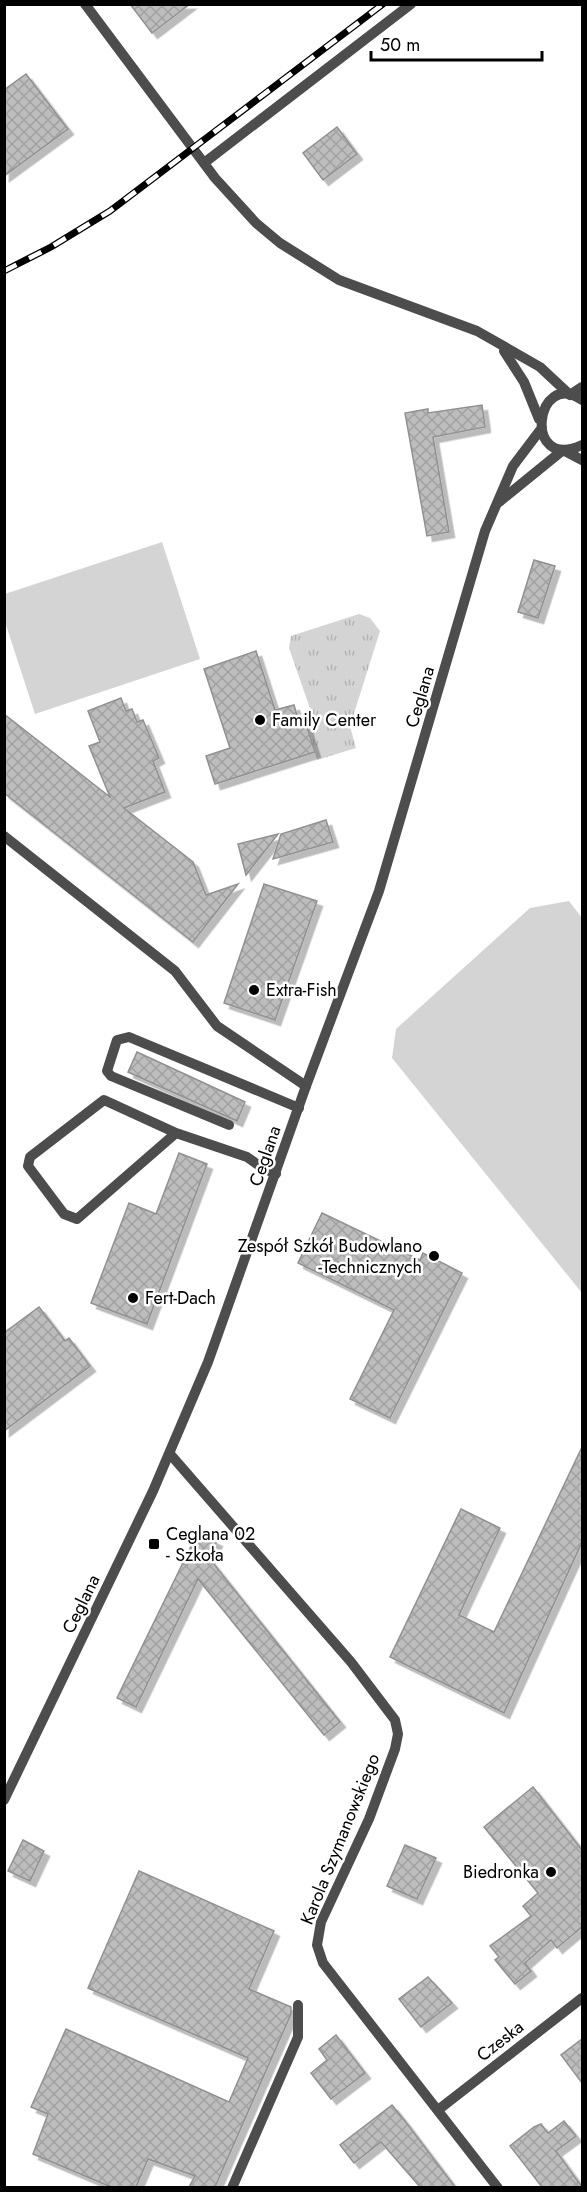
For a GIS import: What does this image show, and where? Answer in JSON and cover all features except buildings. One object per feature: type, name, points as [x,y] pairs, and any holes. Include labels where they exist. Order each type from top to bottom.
[{"type":"street","points":[[85,4],[204,163],[256,223],[316,268],[366,292],[451,320],[540,368],[570,395],[582,400]]},
{"type":"street","points":[[204,163],[411,4]]},
{"type":"street","points":[[500,346],[512,359],[524,382],[540,425],[553,446],[582,460]]},
{"type":"street","points":[[570,395],[582,387]]},
{"type":"street","name":"Ceglana","points":[[4,1800],[170,1454],[213,1351],[306,1086],[379,891],[476,559],[513,466],[540,425],[542,412],[553,399],[570,395]]},
{"type":"street","points":[[563,450],[582,445]]},
{"type":"street","name":"Ceglana","points":[[499,502],[563,450]]},
{"type":"street","points":[[4,836],[175,971],[217,1026],[306,1086]]},
{"type":"street","points":[[229,1125],[111,1076],[107,1071],[107,1065],[117,1040],[129,1037],[299,1108]]},
{"type":"street","points":[[176,1133],[77,1219],[64,1214],[28,1166],[30,1157],[104,1100],[176,1133],[247,1156],[261,1167],[276,1174]]},
{"type":"street","name":"Karola Szymanowskiego","points":[[170,1454],[351,1662],[395,1720],[398,1734],[395,1749],[369,1819],[321,1922],[317,1945],[323,1963],[498,2187]]},
{"type":"street","name":"Czeska","points":[[438,2110],[582,1998]]},
{"type":"street","points":[[232,2187],[298,2037],[298,2006]]},
{"type":"green space","points":[[162,542],[200,659],[35,714],[5,622],[5,594]]},
{"type":"green space","points":[[359,614],[370,618],[380,631],[350,726],[356,748],[317,760],[306,724],[314,720],[289,648],[291,636]]},
{"type":"green space","points":[[569,901],[582,918],[582,1293],[392,1058],[396,1029],[530,908]]},
{"type":"railway","points":[[4,271],[51,247],[110,211],[383,4]]},
{"type":"place","name":"Family Center","points":[[260,720]]},
{"type":"place","name":"Extra-Fish","points":[[254,990]]},
{"type":"place","name":"Zespół Szkół Budowlano -Technicznych","points":[[434,1256]]},
{"type":"place","name":"Fert-Dach","points":[[133,1298]]},
{"type":"place","name":"Ceglana 02 - Szkoła","points":[[154,1544]]},
{"type":"place","name":"Biedronka","points":[[551,1872]]}]
